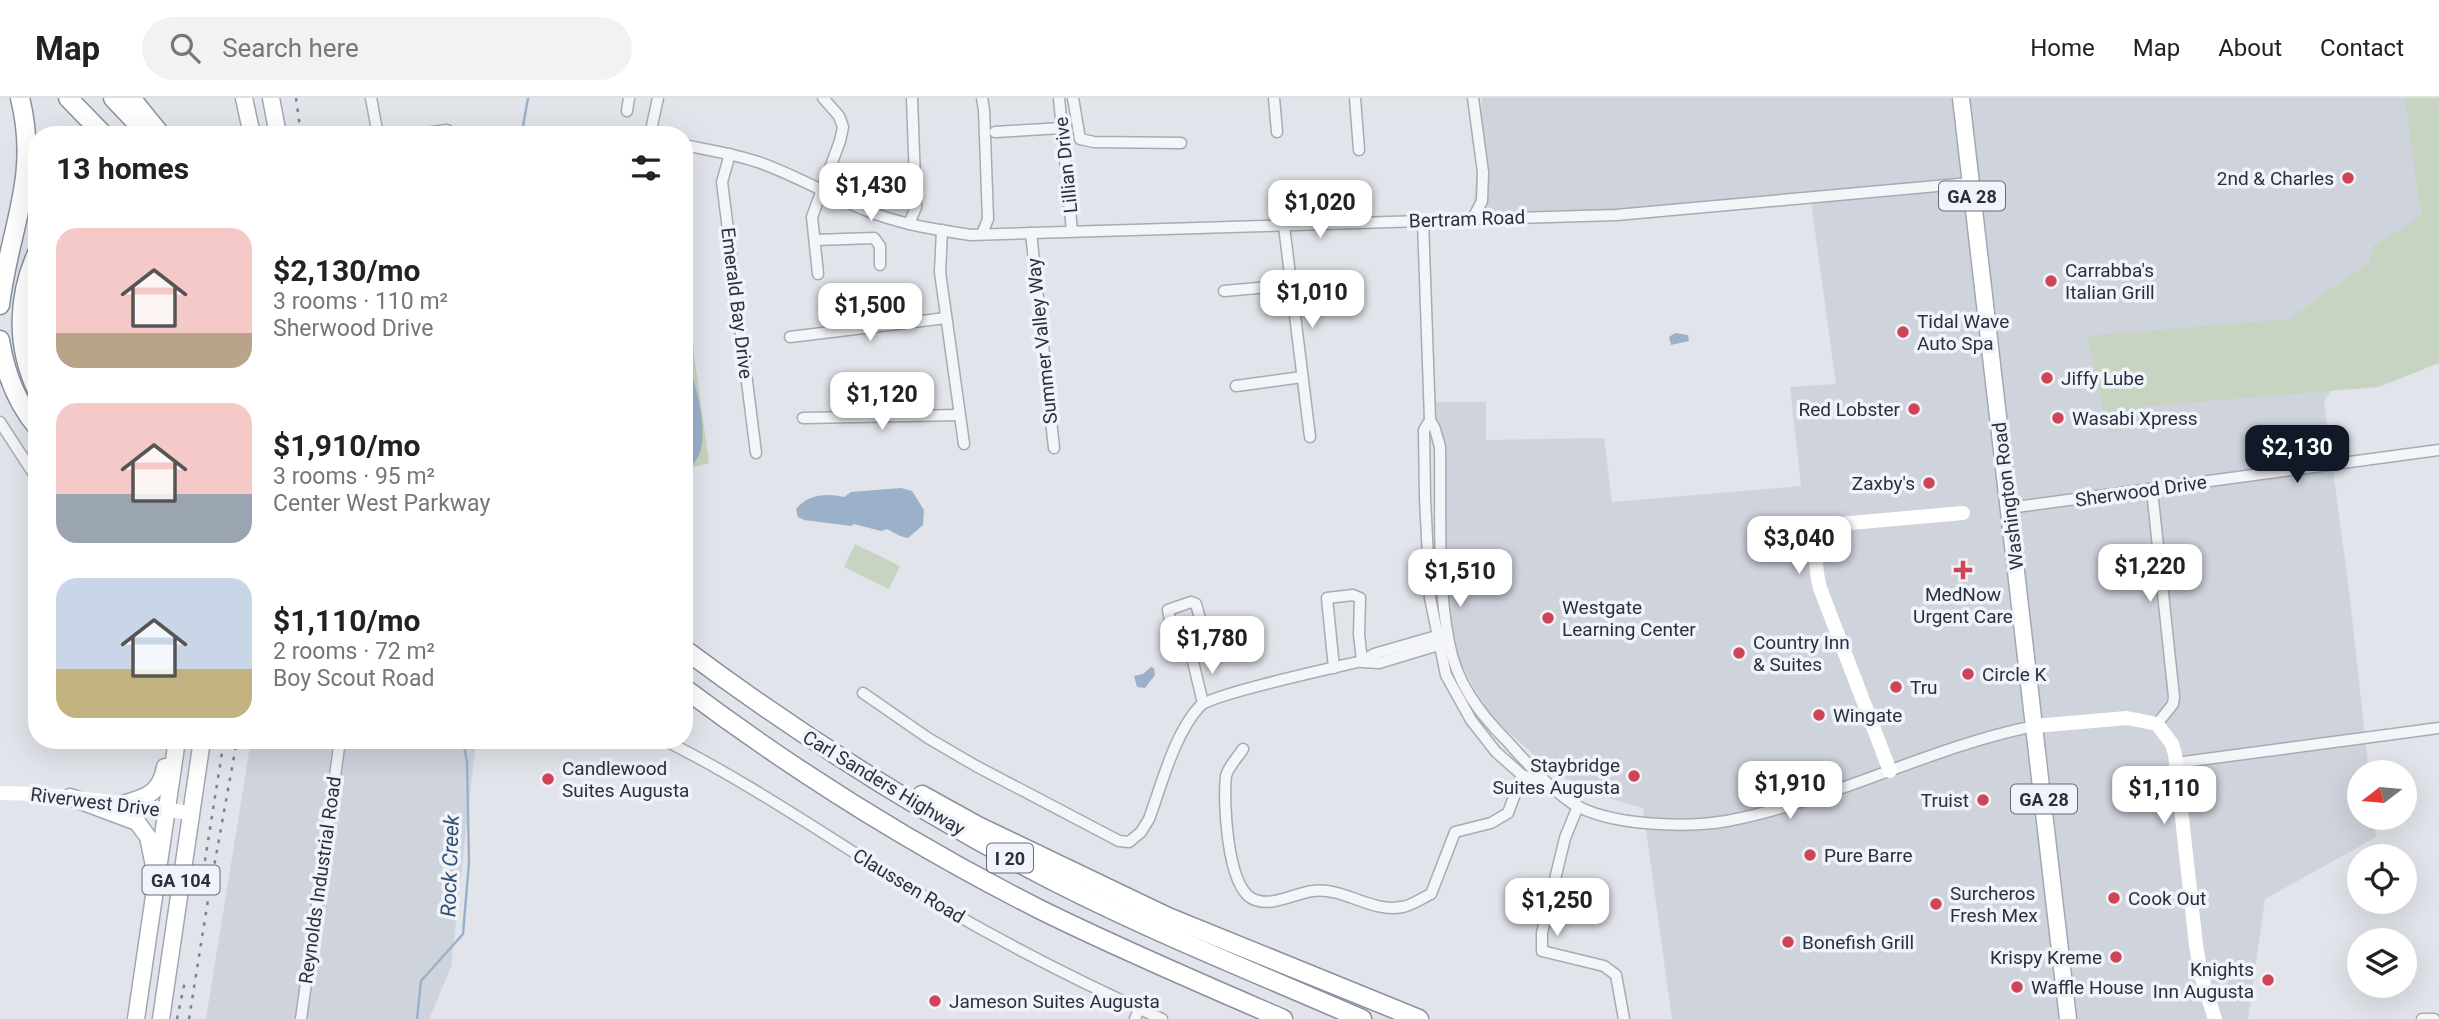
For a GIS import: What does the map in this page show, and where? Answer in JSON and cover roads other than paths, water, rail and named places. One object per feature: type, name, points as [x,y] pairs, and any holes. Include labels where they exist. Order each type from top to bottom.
[{"type":"highway","points":[[0,305],[26,182],[26,131],[20,98]]},
{"type":"highway","points":[[68,98],[95,126]]},
{"type":"highway","points":[[113,98],[139,126]]},
{"type":"highway","points":[[131,98],[154,126]]},
{"type":"highway","points":[[28,282],[23,298],[21,330],[28,362]]},
{"type":"highway","points":[[0,340],[10,381],[28,415]]},
{"type":"highway","name":"Carl Sanders Highway","points":[[693,655],[796,729],[891,790],[1040,873],[1129,917],[1362,1019]]},
{"type":"highway","name":"Carl Sanders Highway","points":[[693,694],[839,796],[937,854],[1113,945],[1283,1019]]},
{"type":"highway","points":[[796,729],[867,763],[978,826],[1093,883],[1168,917],[1419,1019]]},
{"type":"main road","points":[[244,98],[250,126]]},
{"type":"main road","points":[[271,98],[276,126]]},
{"type":"main road","name":"Washington Road","points":[[1961,98],[2068,1019]]},
{"type":"main road","points":[[122,804],[149,796],[159,786],[164,775],[168,749]]},
{"type":"main road","name":"GA 104","points":[[136,1019],[176,749]]},
{"type":"main road","name":"GA 104","points":[[162,1019],[201,749]]},
{"type":"main road","points":[[70,797],[137,822],[145,831],[150,844],[156,879]]},
{"type":"street","points":[[371,98],[376,126]]},
{"type":"street","points":[[627,111],[629,98]]},
{"type":"street","points":[[652,126],[657,98]]},
{"type":"street","points":[[818,274],[812,216],[843,127],[839,117],[823,98]]},
{"type":"street","points":[[909,224],[916,208],[912,98]]},
{"type":"street","points":[[982,98],[988,219],[982,234]]},
{"type":"street","name":"Lillian Drive","points":[[1059,98],[1072,231]]},
{"type":"street","points":[[1073,98],[1080,139],[1094,142],[1181,143]]},
{"type":"street","points":[[1274,98],[1277,131]]},
{"type":"street","points":[[1355,98],[1359,150]]},
{"type":"street","points":[[1473,98],[1483,172],[1482,201],[1473,218]]},
{"type":"street","points":[[995,132],[1062,128]]},
{"type":"street","name":"Bertram Road","points":[[693,147],[757,162],[821,188],[866,211],[909,224],[982,234],[1657,212],[1970,183]]},
{"type":"street","name":"Emerald Bay Drive","points":[[730,154],[722,182],[756,453]]},
{"type":"street","points":[[1423,220],[1430,419],[1440,447],[1443,639],[1447,675],[1471,720],[1496,752],[1522,775],[1549,786],[1578,806],[1621,820],[1673,825],[1702,824],[1727,821],[1784,807],[1960,746],[2035,726],[2127,718],[2148,720],[2157,724],[2172,744],[2197,953],[2203,984],[2215,1019]]},
{"type":"street","points":[[1284,226],[1310,437]]},
{"type":"street","points":[[942,230],[940,272],[964,444]]},
{"type":"street","name":"Summer Valley Way","points":[[1031,233],[1054,448]]},
{"type":"street","points":[[814,240],[874,238],[880,246],[880,265]]},
{"type":"street","points":[[1224,291],[1291,285]]},
{"type":"street","points":[[790,337],[946,318]]},
{"type":"street","points":[[1236,386],[1302,377]]},
{"type":"street","points":[[803,418],[960,415]]},
{"type":"street","points":[[1430,419],[1424,430],[1430,598],[1443,639],[1466,692],[1479,710],[1549,786]]},
{"type":"street","points":[[0,422],[28,465]]},
{"type":"street","name":"Sherwood Drive","points":[[2009,508],[2439,450]]},
{"type":"street","points":[[2152,489],[2174,697],[2173,704],[2157,724]]},
{"type":"street","points":[[1890,771],[1823,597],[1814,564],[1815,550],[1828,529],[1839,524],[1964,513]]},
{"type":"street","points":[[1334,668],[1327,598],[1360,598],[1359,634],[1362,662]]},
{"type":"street","points":[[1191,602],[1196,604],[1204,633],[1199,639],[1188,641],[1176,642],[1168,610],[1191,602]]},
{"type":"street","points":[[863,694],[928,738],[976,766],[1119,841],[1129,842],[1141,832],[1149,819],[1181,733],[1203,703],[1362,662],[1374,654],[1443,639]]},
{"type":"street","points":[[1188,641],[1203,703]]},
{"type":"street","points":[[2176,763],[2439,728]]},
{"type":"street","name":"Reynolds Industrial Road","points":[[301,1019],[339,749]]},
{"type":"street","name":"Claussen Road","points":[[680,749],[764,795],[950,911],[1137,1014],[1162,1019]]},
{"type":"street","points":[[1243,749],[1226,773],[1226,837],[1241,885],[1251,898],[1268,902],[1315,890],[1336,892],[1372,905],[1402,908],[1431,894],[1455,832],[1491,823],[1508,813],[1522,775]]},
{"type":"street","name":"Riverwest Drive","points":[[0,793],[70,797],[190,813]]},
{"type":"street","points":[[1578,806],[1565,838],[1542,933],[1542,950],[1604,966],[1616,975],[1624,1019]]},
{"type":"street","points":[[2422,1019],[2434,1019]]},
{"type":"water","points":[[1675,333],[1688,335],[1689,341],[1671,345],[1669,337]]},
{"type":"water","points":[[693,378],[703,431],[699,455],[693,463]]},
{"type":"water","points":[[901,488],[912,491],[924,510],[923,525],[908,538],[887,529],[881,531],[854,524],[851,526],[804,520],[798,517],[796,509],[806,500],[818,496],[844,497],[851,492]]},
{"type":"water","points":[[1151,667],[1154,668],[1155,675],[1145,688],[1137,687],[1134,676],[1143,674]]},
{"type":"waterway","name":"Rock Creek","points":[[523,126],[528,98]]},
{"type":"waterway","name":"Rock Creek","points":[[417,1019],[421,981],[463,934],[469,862],[465,749]]},
{"type":"railway","points":[[296,98],[300,126]]},
{"type":"railway","points":[[200,892],[223,749]]},
{"type":"railway","points":[[189,1019],[235,749]]},
{"type":"railway","points":[[177,1019],[185,981]]},
{"type":"place","name":"2nd & Charles","points":[[2348,178]]},
{"type":"place","name":"Carrabba's Italian Grill","points":[[2051,281]]},
{"type":"place","name":"Tidal Wave Auto Spa","points":[[1903,332]]},
{"type":"place","name":"Jiffy Lube","points":[[2047,378]]},
{"type":"place","name":"Red Lobster","points":[[1914,409]]},
{"type":"place","name":"Wasabi Xpress","points":[[2058,418]]},
{"type":"place","name":"Zaxby's","points":[[1929,483]]},
{"type":"place","name":"MedNow Urgent Care","points":[[1963,570]]},
{"type":"place","name":"Westgate Learning Center","points":[[1548,618]]},
{"type":"place","name":"Country Inn & Suites","points":[[1739,653]]},
{"type":"place","name":"Circle K","points":[[1968,674]]},
{"type":"place","name":"Tru","points":[[1896,687]]},
{"type":"place","name":"Wingate","points":[[1819,715]]},
{"type":"place","name":"Staybridge Suites Augusta","points":[[1634,776]]},
{"type":"place","name":"Candlewood Suites Augusta","points":[[548,779]]},
{"type":"place","name":"Truist","points":[[1983,800]]},
{"type":"place","name":"Pure Barre","points":[[1810,855]]},
{"type":"place","name":"Cook Out","points":[[2114,898]]},
{"type":"place","name":"Surcheros Fresh Mex","points":[[1936,904]]},
{"type":"place","name":"Bonefish Grill","points":[[1788,942]]},
{"type":"place","name":"Krispy Kreme","points":[[2116,957]]},
{"type":"place","name":"Knights Inn Augusta","points":[[2268,980]]},
{"type":"place","name":"Waffle House","points":[[2017,987]]},
{"type":"place","name":"Jameson Suites Augusta","points":[[935,1001]]}]
